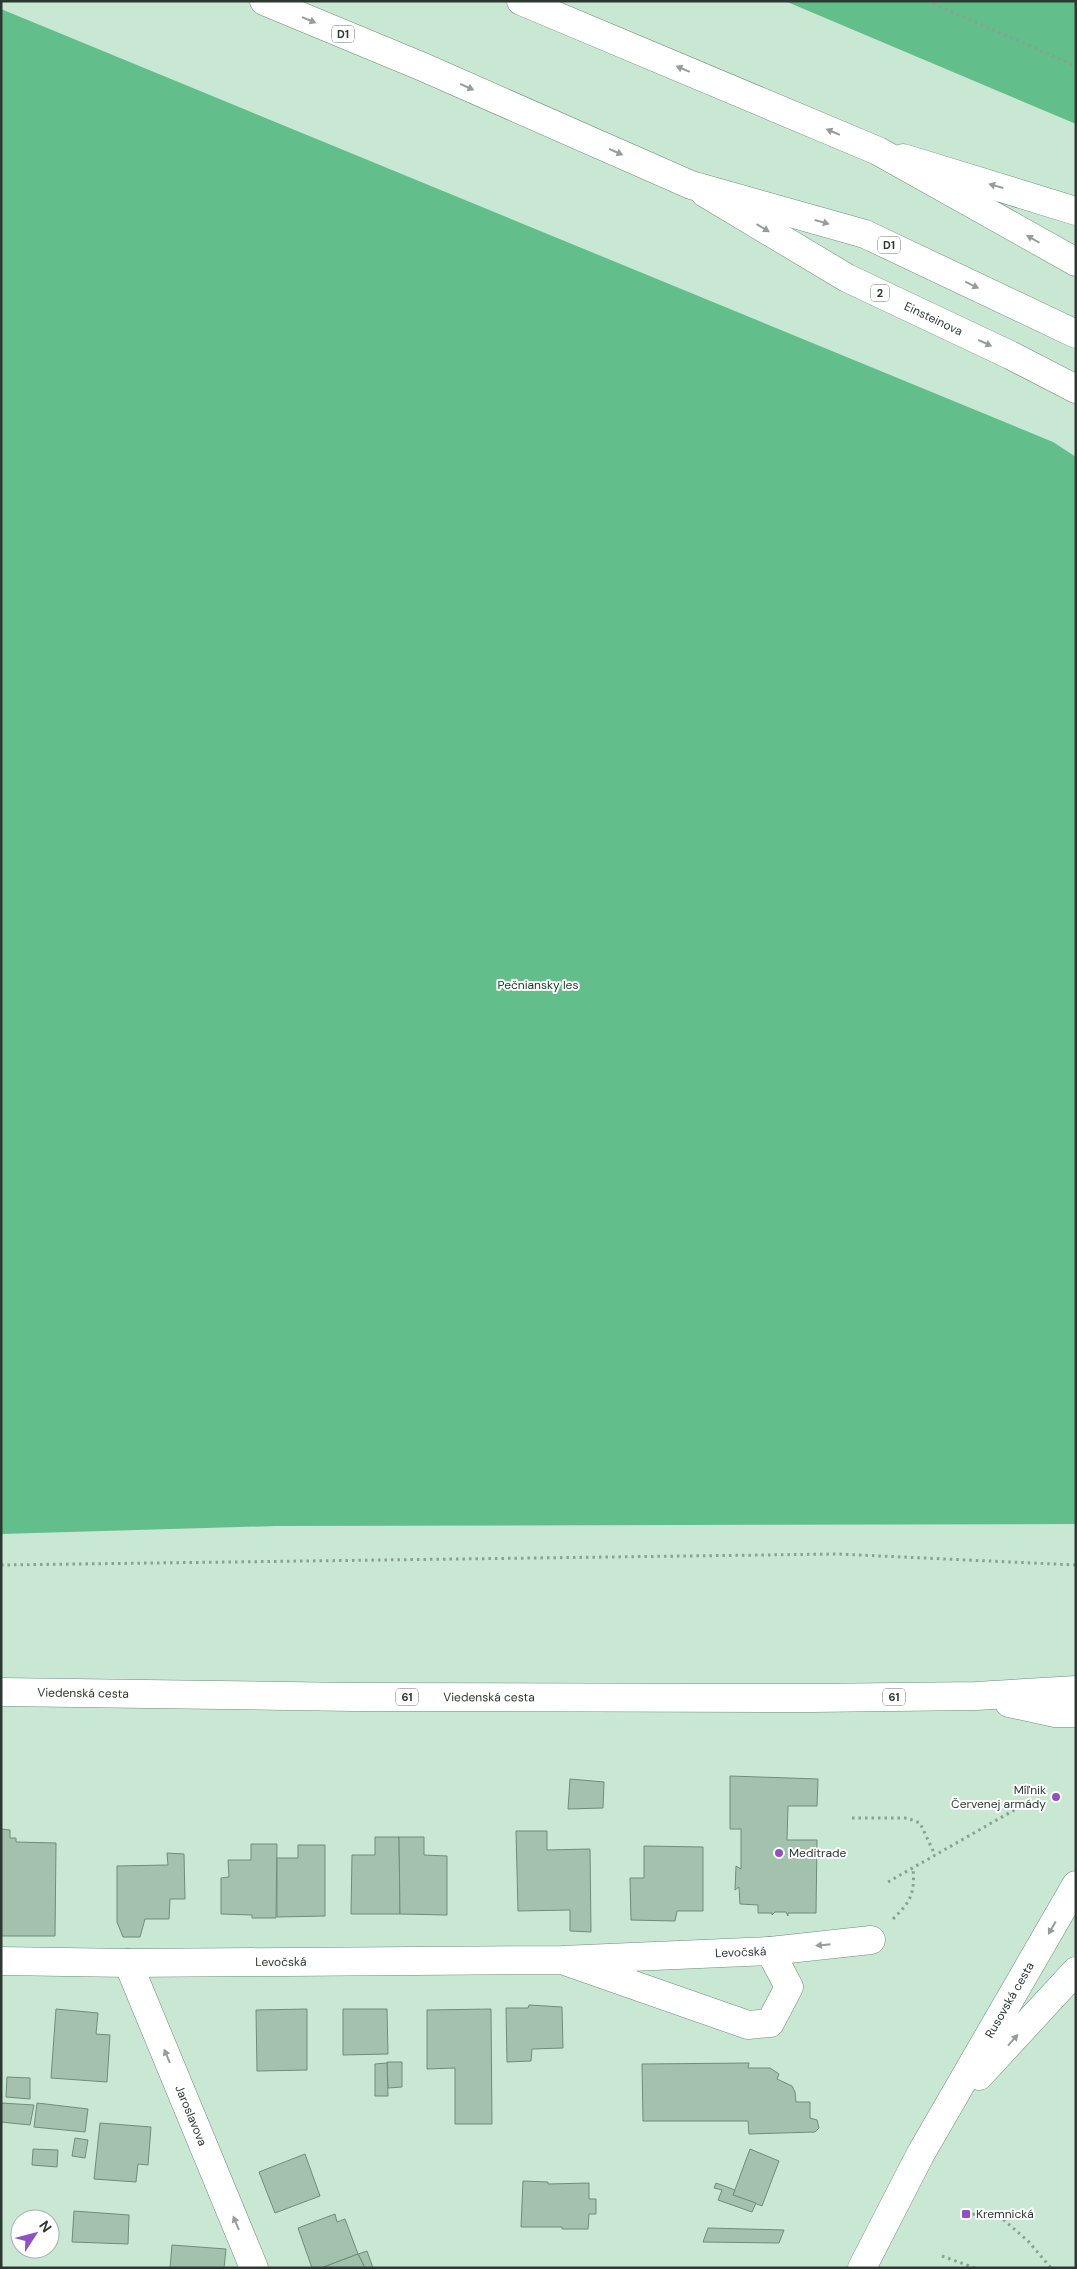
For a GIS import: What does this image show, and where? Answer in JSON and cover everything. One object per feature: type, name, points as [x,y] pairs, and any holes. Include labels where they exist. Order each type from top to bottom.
[{"type":"main road","name":"D1","points":[[264,1],[422,67],[691,185],[865,234],[1076,334]]},
{"type":"main road","points":[[521,1],[878,151],[1076,210]]},
{"type":"main road","points":[[878,151],[1076,262]]},
{"type":"main road","name":"Einsteinova","points":[[691,185],[847,278],[1010,355],[1076,389]]},
{"type":"main road","name":"Viedenská cesta","points":[[1,1692],[353,1697],[976,1696],[1076,1690]]},
{"type":"main road","name":"Viedenská cesta","points":[[976,1696],[1069,1717]]},
{"type":"main road","name":"Rusovská cesta","points":[[862,2268],[886,2218],[1076,1885]]},
{"type":"main road","points":[[770,1951],[871,1940]]},
{"type":"main road","name":"Levočská","points":[[1,1961],[128,1963],[562,1960],[770,1951],[789,1987],[770,2023],[748,2025],[562,1960]]},
{"type":"main road","name":"Jaroslavova","points":[[128,1963],[254,2268]]},
{"type":"main road","name":"Rusovská cesta","points":[[945,2114],[1076,1971]]},
{"type":"path","points":[[927,1],[1076,66]]},
{"type":"path","points":[[1,1565],[837,1554],[1076,1565]]},
{"type":"path","points":[[888,1882],[1023,1805]]},
{"type":"path","points":[[852,1818],[907,1818],[913,1820],[920,1824],[935,1855]]},
{"type":"path","points":[[907,1906],[915,1888],[913,1868]]},
{"type":"path","points":[[966,2214],[998,2215],[1028,2241],[1051,2268]]},
{"type":"path","points":[[942,2256],[974,2268]]},
{"type":"green space","points":[[785,1],[1076,1],[1076,124]]},
{"type":"green space","name":"Pečniansky les","points":[[1,9],[1053,442],[1076,457],[1076,1524],[276,1526],[1,1534]]},
{"type":"building","name":"Meditrade","points":[[730,1776],[818,1779],[817,1806],[788,1806],[787,1840],[817,1840],[816,1913],[788,1913],[788,1916],[786,1912],[775,1912],[772,1915],[772,1913],[758,1913],[758,1905],[740,1904],[739,1887],[735,1890],[736,1866],[741,1869],[741,1829],[730,1829]]},
{"type":"building","points":[[570,1779],[604,1782],[603,1808],[568,1809]]},
{"type":"building","points":[[1,1829],[10,1830],[10,1838],[16,1838],[16,1842],[56,1843],[55,1936],[1,1936]]},
{"type":"building","points":[[516,1831],[547,1831],[547,1850],[590,1849],[591,1932],[570,1931],[570,1910],[518,1911]]},
{"type":"building","points":[[375,1837],[399,1837],[400,1914],[351,1914],[352,1855],[375,1855]]},
{"type":"building","points":[[399,1837],[424,1837],[424,1855],[447,1856],[447,1915],[400,1914]]},
{"type":"building","points":[[251,1844],[277,1844],[276,1918],[252,1918],[252,1915],[221,1914],[221,1878],[229,1877],[228,1860],[251,1860]]},
{"type":"building","points":[[298,1845],[325,1845],[325,1916],[277,1917],[277,1858],[298,1858]]},
{"type":"building","points":[[644,1846],[703,1847],[703,1911],[677,1911],[675,1921],[631,1920],[630,1878],[644,1878]]},
{"type":"building","points":[[167,1853],[184,1854],[185,1899],[170,1899],[169,1919],[145,1919],[140,1937],[123,1937],[117,1922],[117,1866],[168,1865]]},
{"type":"building","points":[[529,2005],[562,2007],[563,2048],[532,2049],[531,2061],[507,2062],[506,2008],[528,2008]]},
{"type":"building","points":[[56,2009],[98,2013],[96,2034],[110,2035],[107,2082],[51,2078]]},
{"type":"building","points":[[307,2009],[307,2070],[257,2071],[256,2010]]},
{"type":"building","points":[[343,2009],[387,2009],[388,2054],[343,2055]]},
{"type":"building","points":[[491,2009],[492,2124],[455,2124],[455,2068],[427,2069],[427,2010]]},
{"type":"building","points":[[387,2062],[402,2062],[402,2087],[388,2088]]},
{"type":"building","points":[[387,2063],[388,2096],[375,2096],[375,2064]]},
{"type":"building","points":[[749,2063],[748,2068],[770,2068],[779,2074],[777,2079],[792,2086],[796,2102],[810,2102],[810,2118],[817,2120],[819,2128],[815,2132],[749,2134],[748,2121],[643,2121],[642,2064]]},
{"type":"building","points":[[7,2077],[30,2078],[30,2099],[6,2097]]},
{"type":"building","points":[[1,2103],[34,2105],[30,2125],[1,2122]]},
{"type":"building","points":[[37,2103],[88,2109],[85,2132],[34,2127]]},
{"type":"building","points":[[100,2123],[151,2127],[148,2165],[138,2164],[136,2182],[94,2179]]},
{"type":"building","points":[[75,2138],[88,2140],[85,2158],[72,2156]]},
{"type":"building","points":[[33,2149],[58,2150],[57,2167],[32,2165]]},
{"type":"building","points":[[750,2149],[779,2161],[762,2206],[733,2195]]},
{"type":"building","points":[[305,2154],[320,2196],[275,2213],[259,2172]]},
{"type":"building","points":[[523,2181],[548,2182],[548,2184],[589,2183],[589,2199],[596,2199],[596,2214],[589,2214],[588,2229],[521,2227]]},
{"type":"building","points":[[716,2183],[735,2190],[733,2195],[756,2203],[752,2212],[718,2200],[722,2190],[714,2188]]},
{"type":"building","points":[[74,2211],[129,2215],[128,2244],[72,2242]]},
{"type":"building","points":[[335,2214],[337,2222],[345,2219],[358,2254],[321,2268],[312,2268],[298,2228]]},
{"type":"building","points":[[708,2228],[784,2230],[779,2243],[703,2242]]},
{"type":"building","points":[[172,2245],[226,2249],[224,2268],[170,2268]]},
{"type":"building","points":[[367,2251],[373,2268],[365,2268],[358,2254]]},
{"type":"building","points":[[358,2254],[365,2268],[321,2268]]},
{"type":"place","name":"Míľnik Červenej armády","points":[[1056,1797]]},
{"type":"place","name":"Meditrade","points":[[779,1853]]},
{"type":"place","name":"Kremnická","points":[[966,2214]]}]
